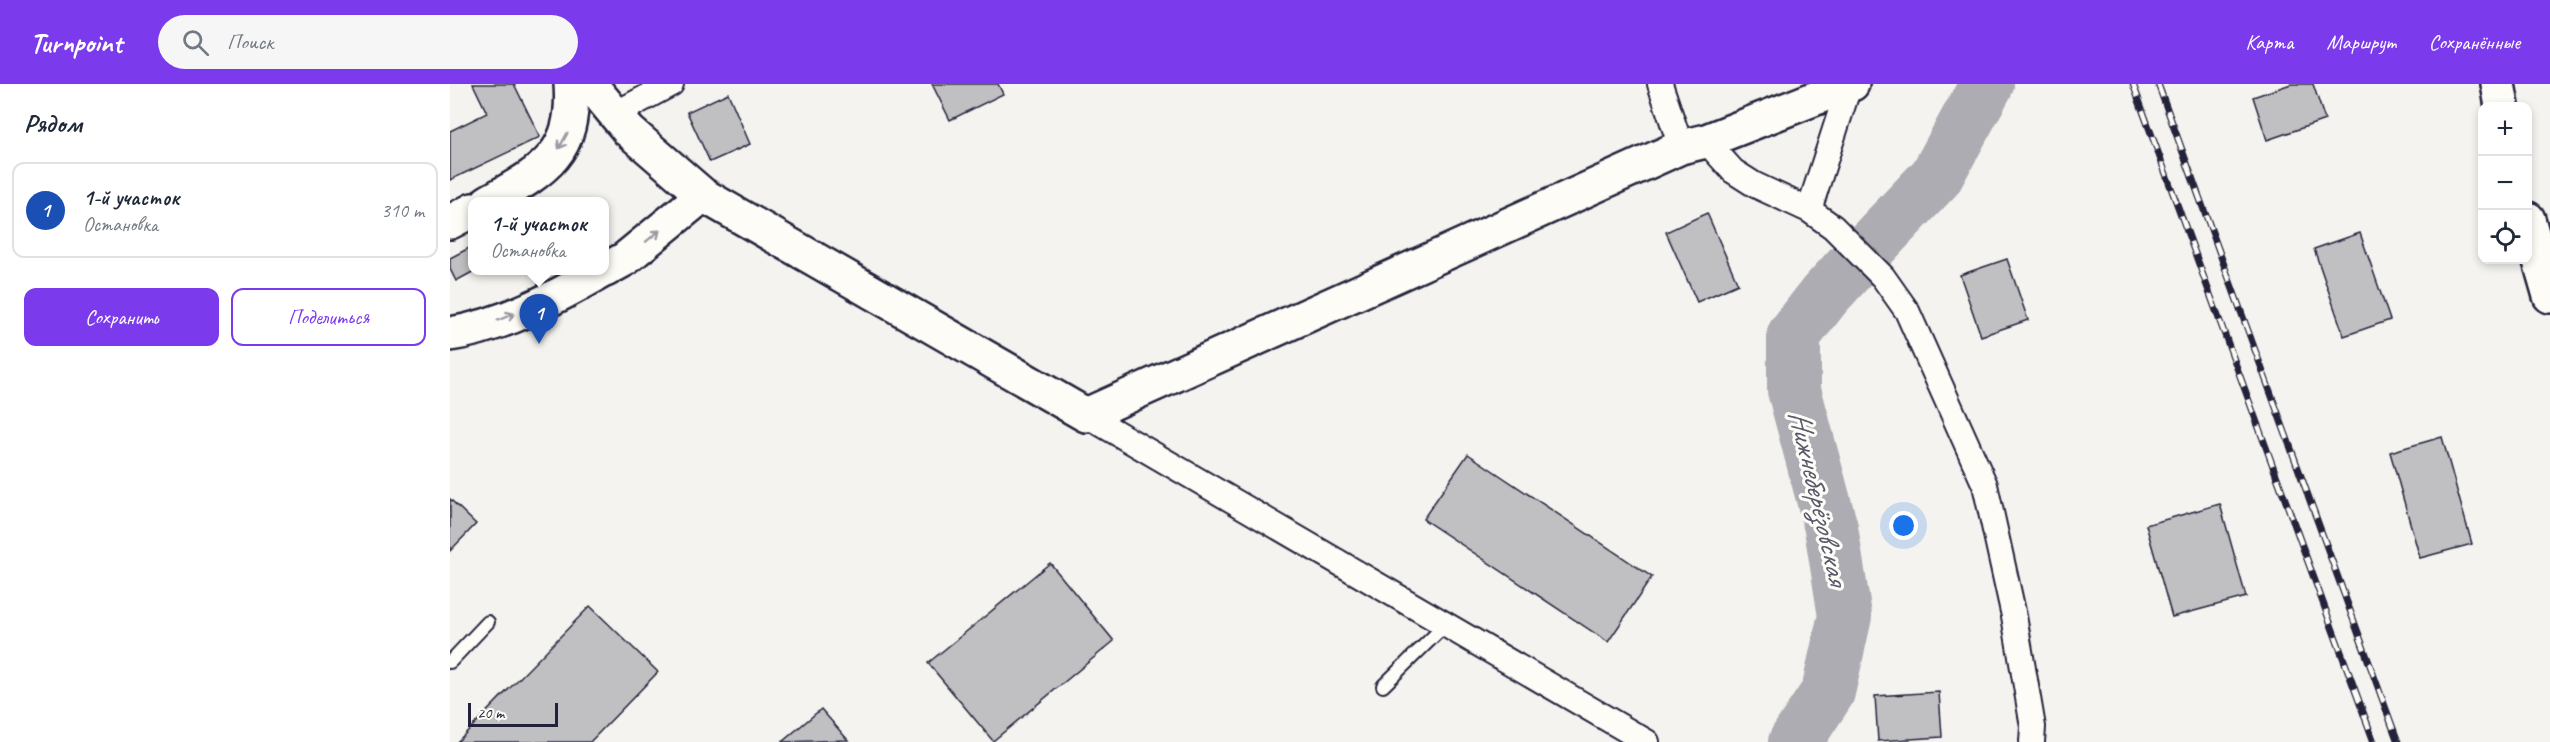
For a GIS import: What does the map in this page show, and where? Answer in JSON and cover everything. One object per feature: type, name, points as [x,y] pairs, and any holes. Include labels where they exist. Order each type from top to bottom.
[{"type":"street","points":[[495,197],[536,174],[556,153],[570,127],[571,84]]},
{"type":"street","points":[[590,84],[629,131],[703,195],[1647,742]]},
{"type":"street","points":[[615,114],[671,84]]},
{"type":"street","points":[[1660,84],[1694,144],[1755,185],[1809,210],[1833,227],[1883,277],[1907,311],[1985,485],[2014,616],[2033,727],[2032,742]]},
{"type":"street","points":[[2498,84],[2501,102]]},
{"type":"street","points":[[1086,415],[1694,144],[1850,85]]},
{"type":"street","points":[[1809,210],[1850,85]]},
{"type":"street","points":[[609,267],[625,259],[703,195]]},
{"type":"street","points":[[450,222],[468,213]]},
{"type":"street","points":[[2532,233],[2550,296]]},
{"type":"street","points":[[450,334],[476,330],[573,288],[595,275]]},
{"type":"lane","points":[[450,662],[488,622]]},
{"type":"lane","points":[[1383,686],[1445,626]]},
{"type":"building","points":[[473,84],[514,84],[540,137],[450,180],[450,131],[487,113]]},
{"type":"building","points":[[932,84],[998,84],[1003,94],[950,120]]},
{"type":"building","points":[[2291,84],[2313,84],[2325,120],[2267,140],[2253,97]]},
{"type":"building","points":[[728,93],[750,144],[710,162],[687,112]]},
{"type":"building","points":[[1707,213],[1738,284],[1697,302],[1666,232]]},
{"type":"building","points":[[2360,233],[2390,320],[2344,336],[2314,249]]},
{"type":"building","points":[[468,249],[468,274],[456,281],[450,269],[450,258]]},
{"type":"building","points":[[2007,259],[2028,320],[1981,336],[1960,275]]},
{"type":"building","points":[[2442,437],[2472,544],[2420,558],[2390,452]]},
{"type":"building","points":[[1468,454],[1652,577],[1608,642],[1423,519]]},
{"type":"building","points":[[450,499],[476,524],[450,551]]},
{"type":"building","points":[[2220,504],[2246,597],[2172,617],[2146,525]]},
{"type":"building","points":[[1050,563],[1114,641],[993,741],[928,663]]},
{"type":"building","points":[[590,606],[658,672],[590,742],[457,742]]},
{"type":"building","points":[[1939,692],[1942,737],[1878,741],[1875,696]]},
{"type":"building","points":[[821,709],[848,740],[782,742]]},
{"type":"waterway","name":"Нижнеберёзовская","points":[[1864,253],[1936,177],[1987,84]]},
{"type":"waterway","name":"Нижнеберёзовская","points":[[1795,742],[1828,692],[1845,616],[1831,528],[1794,390],[1794,335],[1824,296],[1854,263]]},
{"type":"railway","points":[[2133,84],[2374,742]]},
{"type":"railway","points":[[2158,84],[2398,742]]},
{"type":"place","name":"1-й участок","points":[[539,344]]}]
